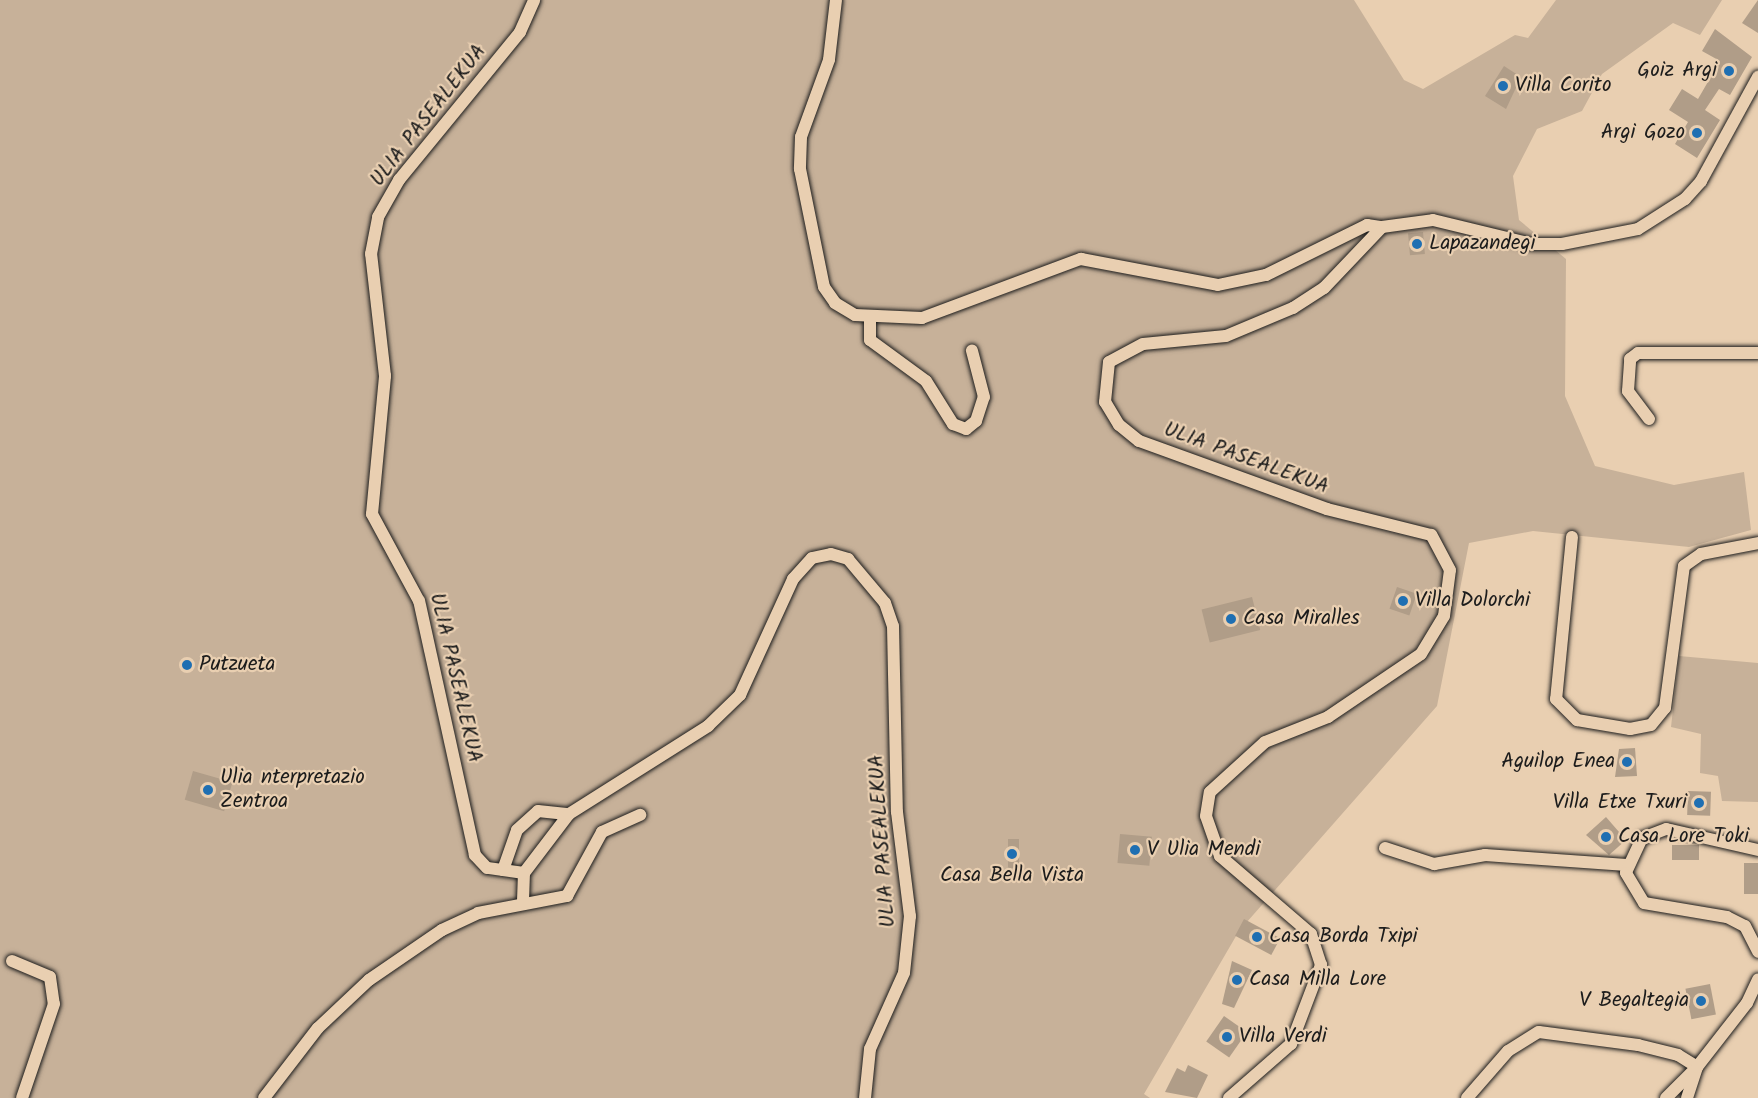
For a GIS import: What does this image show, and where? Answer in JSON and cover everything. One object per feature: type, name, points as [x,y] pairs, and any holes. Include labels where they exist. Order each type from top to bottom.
[{"type":"street","name":"ULIA PASEALEKUA","points":[[534,0],[520,32],[399,180],[378,217],[371,254],[385,376],[372,514],[419,601],[475,855],[487,868],[524,873],[569,813],[708,726],[740,695],[793,579],[812,558],[831,554],[862,570],[885,603],[893,626],[897,812],[910,916],[904,973],[870,1048],[865,1098]]},
{"type":"street","points":[[836,0],[829,60],[801,137],[800,169],[824,287],[835,303],[870,317],[922,318],[1081,259],[1218,285],[1266,275],[1367,225],[1382,227],[1433,220],[1532,243],[1592,243],[1638,229],[1685,199],[1701,181],[1758,77]]},
{"type":"street","name":"ULIA PASEALEKUA","points":[[1229,1098],[1291,1044],[1321,965],[1311,934],[1220,856],[1206,816],[1210,792],[1265,742],[1328,717],[1421,654],[1444,615],[1450,570],[1431,535],[1327,509],[1139,441],[1119,425],[1105,402],[1106,375],[1109,362],[1121,351],[1143,344],[1226,336],[1293,308],[1324,288],[1382,227]]},
{"type":"street","points":[[870,317],[870,340],[926,381],[953,424],[966,429],[976,421],[984,397],[972,351]]},
{"type":"street","points":[[1649,419],[1628,392],[1630,359],[1638,353],[1758,353]]},
{"type":"street","points":[[1572,537],[1556,699],[1577,720],[1630,729],[1652,725],[1665,708],[1684,566],[1701,554],[1758,543]]},
{"type":"street","points":[[503,870],[517,830],[538,811],[569,813]]},
{"type":"street","points":[[264,1098],[318,1028],[369,980],[442,930],[523,902],[567,896],[602,832],[640,815]]},
{"type":"street","points":[[1758,850],[1666,829],[1642,838],[1627,865],[1628,885],[1644,903],[1727,917],[1745,926],[1758,952]]},
{"type":"street","points":[[1385,848],[1434,864],[1485,855],[1627,865]]},
{"type":"street","points":[[523,902],[524,873]]},
{"type":"street","points":[[12,961],[50,977],[54,1004],[22,1098]]},
{"type":"street","points":[[1666,1098],[1697,1067],[1730,1028],[1758,979]]},
{"type":"street","points":[[1467,1098],[1508,1051],[1539,1032],[1638,1045],[1678,1055],[1697,1067]]},
{"type":"street","points":[[1687,1098],[1697,1067]]},
{"type":"shaded area","points":[[0,0],[1354,0],[1404,80],[1423,89],[1515,35],[1528,38],[1556,0],[1722,0],[1700,35],[1673,23],[1602,74],[1582,111],[1537,129],[1513,176],[1519,220],[1566,259],[1565,396],[1595,466],[1674,485],[1744,472],[1751,530],[1689,547],[1533,531],[1469,543],[1437,706],[1239,931],[1144,1094],[1150,1098],[0,1098]]},
{"type":"shaded area","points":[[1679,656],[1758,663],[1758,802],[1722,801],[1718,776],[1700,773],[1701,734],[1671,727]]},
{"type":"building","points":[[1758,0],[1758,33],[1742,23]]},
{"type":"building","points":[[1715,29],[1752,57],[1730,95],[1719,89],[1705,110],[1720,120],[1697,158],[1675,144],[1688,122],[1669,110],[1682,89],[1698,99],[1720,61],[1702,51]]},
{"type":"building","name":"Villa Corito","points":[[1504,66],[1521,77],[1506,109],[1485,96]]},
{"type":"building","name":"Lapazandegi","points":[[1423,232],[1425,254],[1410,255],[1408,233]]},
{"type":"building","name":"Villa Dolorchi","points":[[1397,587],[1417,594],[1409,616],[1390,609]]},
{"type":"building","name":"Casa Miralles","points":[[1252,597],[1260,630],[1210,643],[1202,610]]},
{"type":"building","name":"Aguilop Enea","points":[[1635,748],[1637,776],[1615,777],[1619,749]]},
{"type":"building","name":"Ulia nterpretazio Zentroa","points":[[193,771],[232,782],[224,811],[185,800]]},
{"type":"building","name":"Villa Etxe Txuri","points":[[1688,791],[1711,792],[1710,816],[1687,815]]},
{"type":"building","name":"Casa Lore Toki","points":[[1606,817],[1626,840],[1609,855],[1586,835]]},
{"type":"building","name":"V Ulia Mendi","points":[[1120,834],[1152,837],[1149,866],[1117,863]]},
{"type":"building","name":"Casa Bella Vista","points":[[1008,839],[1019,839],[1019,868],[1008,868]]},
{"type":"building","points":[[1672,845],[1699,845],[1699,860],[1672,860]]},
{"type":"building","points":[[1744,863],[1758,863],[1758,894],[1744,894]]},
{"type":"building","name":"Casa Borda Txipi","points":[[1244,919],[1280,938],[1271,955],[1235,936]]},
{"type":"building","name":"Casa Milla Lore","points":[[1232,961],[1252,970],[1234,1008],[1222,1004]]},
{"type":"building","name":"V Begaltegia","points":[[1710,984],[1716,1014],[1691,1019],[1685,989]]},
{"type":"building","name":"Villa Verdi","points":[[1224,1016],[1247,1032],[1229,1057],[1206,1041]]},
{"type":"building","points":[[1188,1065],[1208,1075],[1197,1098],[1165,1092],[1177,1068],[1185,1072]]},
{"type":"place","name":"Goiz Argi","points":[[1729,71]]},
{"type":"place","name":"Villa Corito","points":[[1503,86]]},
{"type":"place","name":"Argi Gozo","points":[[1697,133]]},
{"type":"place","name":"Lapazandegi","points":[[1417,244]]},
{"type":"place","name":"Villa Dolorchi","points":[[1403,601]]},
{"type":"place","name":"Casa Miralles","points":[[1231,619]]},
{"type":"place","name":"Putzueta","points":[[187,665]]},
{"type":"place","name":"Aguilop Enea","points":[[1627,762]]},
{"type":"place","name":"Ulia nterpretazio Zentroa","points":[[208,790]]},
{"type":"place","name":"Villa Etxe Txuri","points":[[1699,803]]},
{"type":"place","name":"Casa Lore Toki","points":[[1606,837]]},
{"type":"place","name":"V Ulia Mendi","points":[[1135,850]]},
{"type":"place","name":"Casa Bella Vista","points":[[1012,854]]},
{"type":"place","name":"Casa Borda Txipi","points":[[1257,937]]},
{"type":"place","name":"Casa Milla Lore","points":[[1237,980]]},
{"type":"place","name":"V Begaltegia","points":[[1701,1001]]},
{"type":"place","name":"Villa Verdi","points":[[1227,1037]]}]
